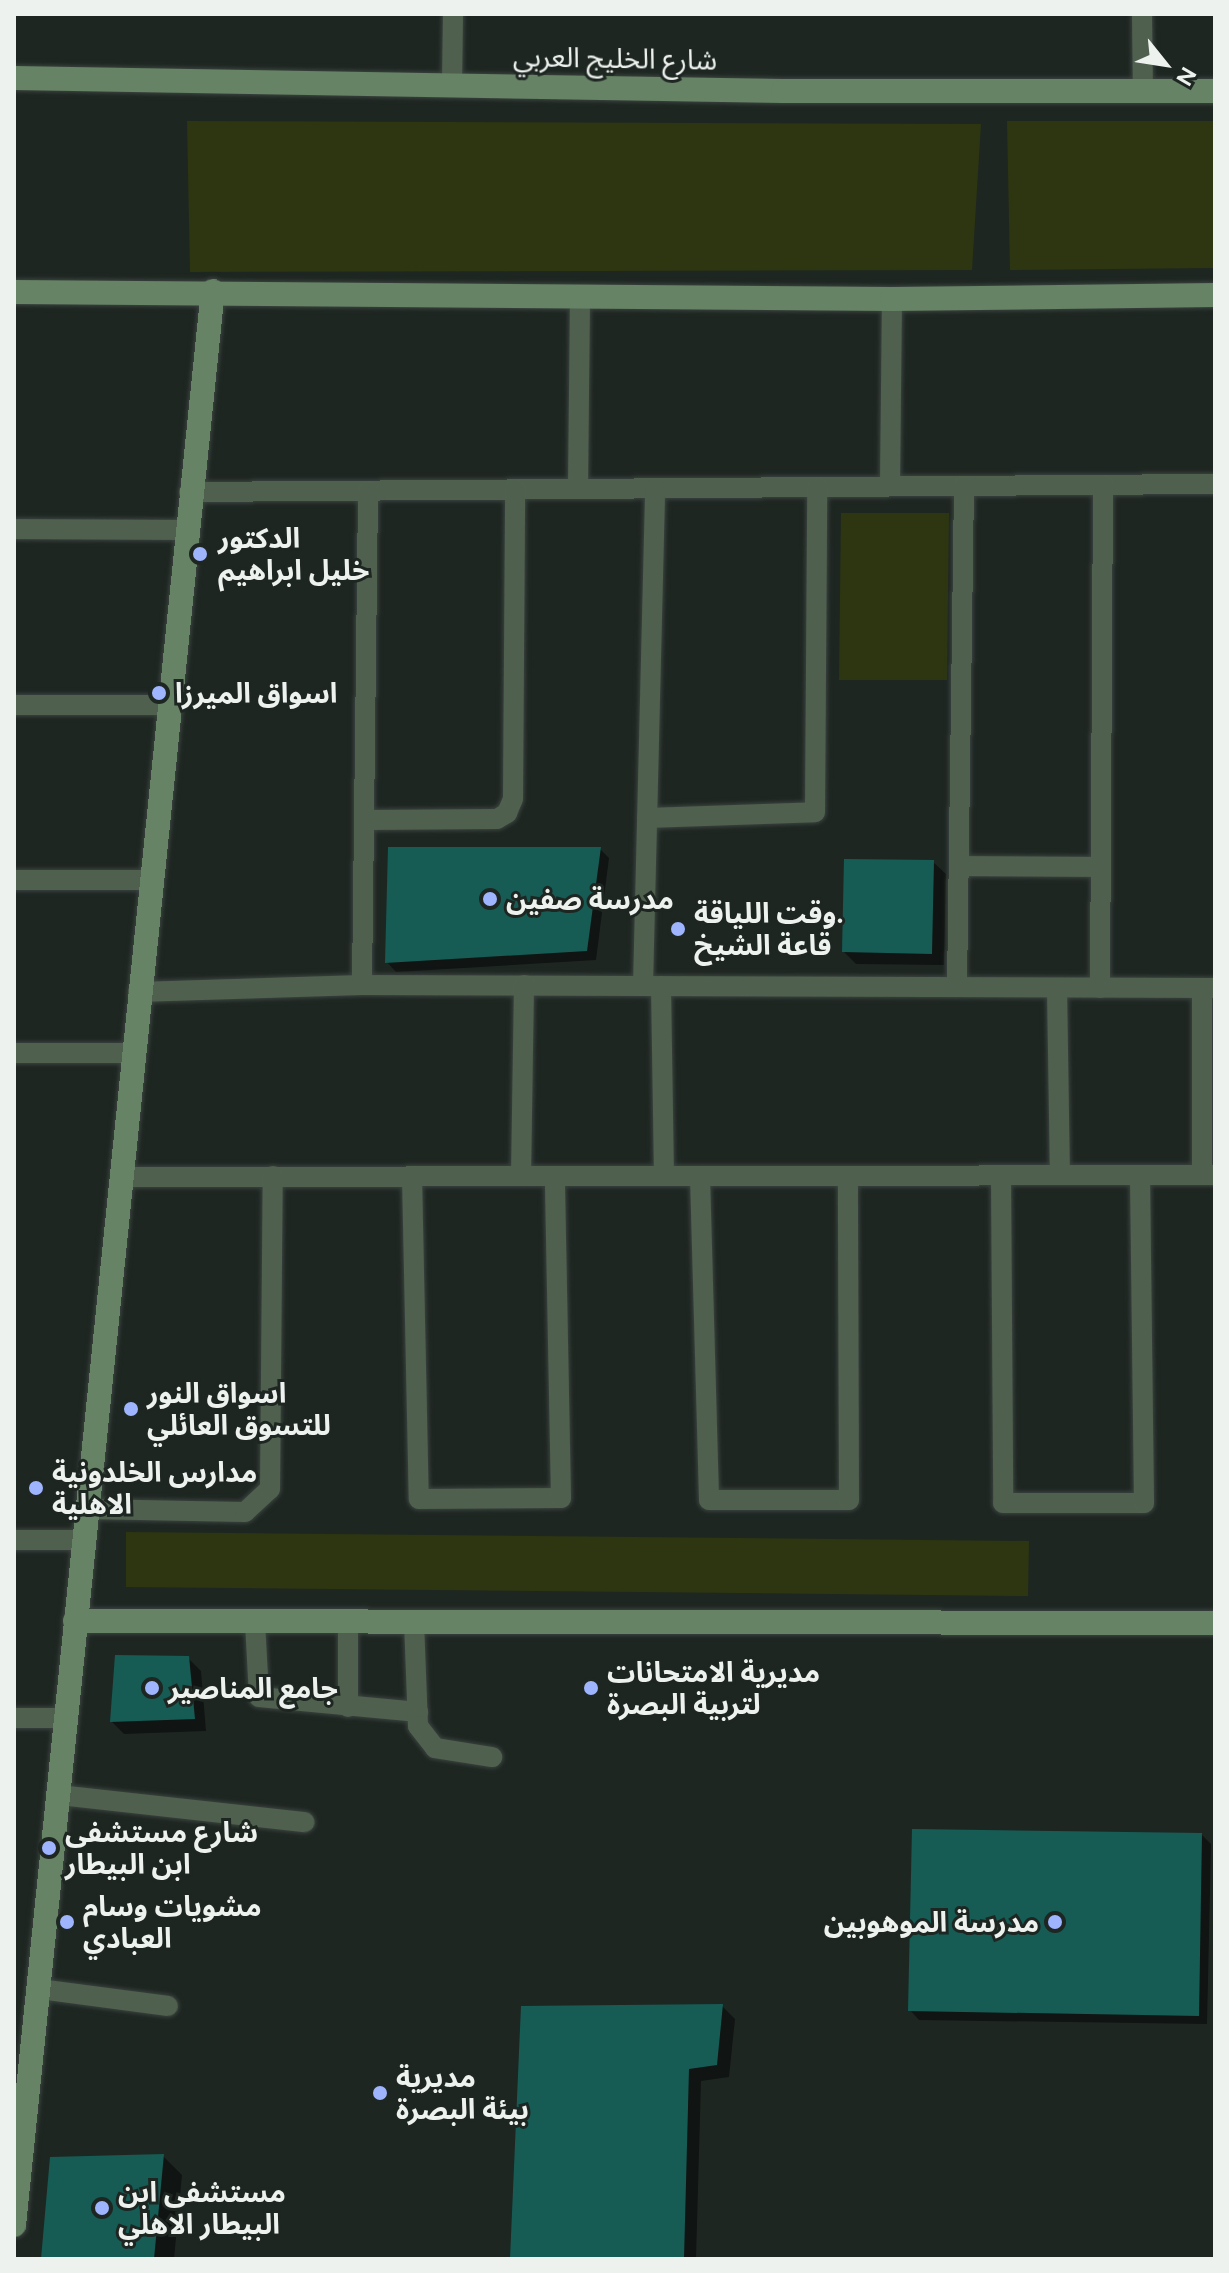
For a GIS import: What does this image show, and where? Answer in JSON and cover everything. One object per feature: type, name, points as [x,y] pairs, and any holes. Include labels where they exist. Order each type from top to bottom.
[{"type":"street","points":[[452,85],[453,14]]},
{"type":"street","points":[[1142,14],[1143,91]]},
{"type":"street","name":"شارع الخليج العربي","points":[[14,78],[1215,91]]},
{"type":"street","points":[[14,292],[213,291],[892,299],[1215,295]]},
{"type":"street","points":[[14,2225],[185,530],[213,291]]},
{"type":"street","points":[[578,489],[580,295]]},
{"type":"street","points":[[890,486],[892,299]]},
{"type":"street","points":[[189,492],[1215,484]]},
{"type":"street","points":[[1100,988],[1103,485]]},
{"type":"street","points":[[957,987],[964,486]]},
{"type":"street","points":[[647,818],[815,812],[817,487]]},
{"type":"street","points":[[655,488],[647,818],[652,986],[664,1176]]},
{"type":"street","points":[[366,820],[497,819],[507,813],[513,799],[515,489]]},
{"type":"street","points":[[362,985],[368,491]]},
{"type":"street","points":[[14,529],[185,530]]},
{"type":"street","points":[[14,705],[167,705]]},
{"type":"street","points":[[959,866],[1099,867]]},
{"type":"street","points":[[14,880],[149,880]]},
{"type":"street","points":[[120,1177],[1208,1175],[1209,988],[362,985],[138,992]]},
{"type":"street","points":[[521,1176],[524,985]]},
{"type":"street","points":[[1057,988],[1060,1175]]},
{"type":"street","points":[[14,1053],[134,1053]]},
{"type":"street","points":[[1001,1176],[1003,1503],[1144,1503],[1140,1175]]},
{"type":"street","points":[[86,1509],[245,1512],[270,1489],[273,1176]]},
{"type":"street","points":[[412,1176],[419,1499],[561,1498],[555,1176]]},
{"type":"street","points":[[700,1176],[709,1500],[849,1500],[848,1176]]},
{"type":"street","points":[[14,1540],[84,1540]]},
{"type":"street","points":[[75,1621],[1215,1623]]},
{"type":"street","points":[[255,1622],[259,1697],[418,1712]]},
{"type":"street","points":[[348,1622],[348,1707]]},
{"type":"street","points":[[414,1622],[418,1726],[435,1748],[492,1757]]},
{"type":"street","points":[[14,1718],[66,1718]]},
{"type":"street","points":[[59,1795],[305,1822]]},
{"type":"street","points":[[39,1989],[168,2006]]},
{"type":"green space","points":[[187,121],[981,124],[972,270],[190,272]]},
{"type":"green space","points":[[1007,121],[1215,121],[1215,268],[1010,270]]},
{"type":"green space","points":[[841,513],[949,513],[947,680],[839,680]]},
{"type":"green space","points":[[126,1532],[1029,1541],[1028,1596],[126,1587]]},
{"type":"building","name":"مدرسة صفين","points":[[388,847],[601,847],[587,951],[385,963]]},
{"type":"building","points":[[844,859],[934,860],[932,954],[842,952]]},
{"type":"building","name":"جامع المناصير","points":[[115,1655],[189,1656],[195,1719],[110,1722]]},
{"type":"building","name":"مدرسة الموهوبين","points":[[912,1829],[1202,1833],[1199,2016],[908,2011]]},
{"type":"building","points":[[723,2004],[717,2065],[689,2069],[684,2259],[510,2259],[521,2006]]},
{"type":"building","name":"مستشفى ابن البيطار الاهلي","points":[[164,2154],[154,2259],[41,2259],[50,2157]]},
{"type":"place","name":"الدكتور خليل ابراهيم","points":[[200,554]]},
{"type":"place","name":"اسواق الميرزا","points":[[159,693]]},
{"type":"place","name":"مدرسة صفين","points":[[490,899]]},
{"type":"place","name":"وقت اللياقة. قاعة الشيخ","points":[[678,929]]},
{"type":"place","name":"اسواق النور للتسوق العائلي","points":[[131,1409]]},
{"type":"place","name":"مدارس الخلدونية الاهلية","points":[[36,1488]]},
{"type":"place","name":"جامع المناصير","points":[[152,1688]]},
{"type":"place","name":"مديرية الامتحانات لتربية البصرة","points":[[591,1688]]},
{"type":"place","name":"شارع مستشفى ابن البيطار","points":[[49,1848]]},
{"type":"place","name":"مشويات وسام العبادي","points":[[67,1922]]},
{"type":"place","name":"مدرسة الموهوبين","points":[[1055,1922]]},
{"type":"place","name":"مديرية بيئة البصرة","points":[[380,2093]]},
{"type":"place","name":"مستشفى ابن البيطار الاهلي","points":[[102,2208]]}]
